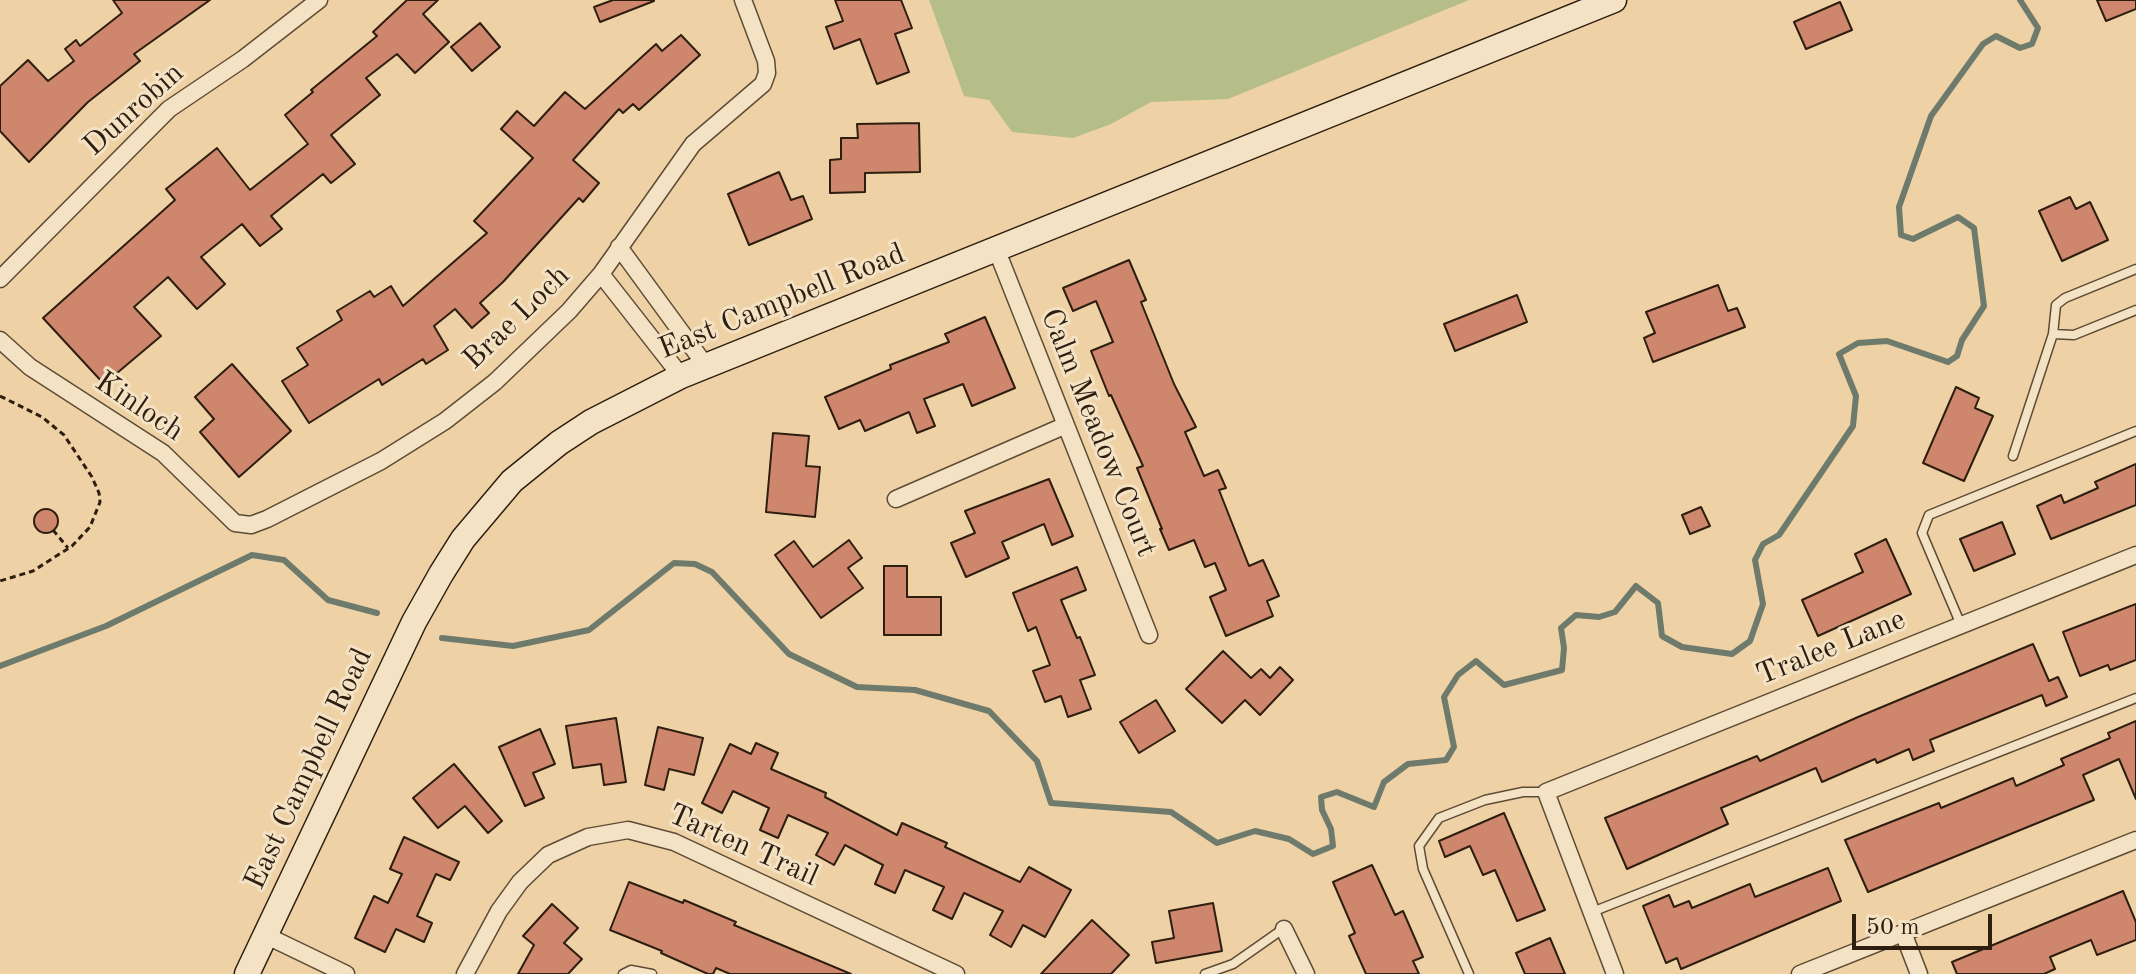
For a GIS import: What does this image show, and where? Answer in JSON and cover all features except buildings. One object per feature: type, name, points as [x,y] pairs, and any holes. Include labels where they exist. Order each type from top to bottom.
[{"type":"main road","name":"East Campbell Road","points":[[247,974],[414,622],[463,539],[512,481],[536,459],[591,422],[681,376],[1614,0]]},
{"type":"street","name":"Dunrobin","points":[[0,279],[169,109],[243,59],[319,0]]},
{"type":"street","name":"Brae Loch","points":[[242,526],[267,519],[367,468],[445,421],[539,342],[601,274],[693,144],[757,91],[767,73],[766,61],[743,0]]},
{"type":"street","points":[[619,247],[706,366]]},
{"type":"street","name":"Calm Meadow Court","points":[[997,251],[1149,635]]},
{"type":"street","points":[[601,274],[681,376]]},
{"type":"street","name":"Kinloch","points":[[0,340],[30,367],[163,453],[235,523],[242,526]]},
{"type":"street","points":[[896,499],[1064,426]]},
{"type":"street","name":"Tralee Lane","points":[[1546,792],[2136,555]]},
{"type":"street","points":[[1546,792],[1615,974]]},
{"type":"street","name":"Tarten Trail","points":[[465,974],[499,911],[520,882],[548,855],[588,837],[628,830],[674,842],[956,974]]},
{"type":"street","points":[[1800,974],[2136,840]]},
{"type":"street","points":[[1284,929],[1306,974]]},
{"type":"street","points":[[265,935],[346,974]]},
{"type":"street","points":[[1904,935],[1919,974]]},
{"type":"lane","points":[[2013,456],[2053,334],[2056,305],[2065,298],[2136,269]]},
{"type":"lane","points":[[2053,334],[2074,335],[2136,310]]},
{"type":"lane","points":[[1962,626],[1922,533],[1929,515],[2136,431]]},
{"type":"lane","points":[[1591,913],[2136,698]]},
{"type":"lane","points":[[1469,974],[1423,869],[1419,846],[1439,818],[1485,800],[1523,792],[1546,792]]},
{"type":"lane","points":[[1205,974],[1233,964],[1284,929]]},
{"type":"lane","points":[[623,974],[631,970],[652,974]]},
{"type":"path","points":[[0,396],[56,427],[82,458],[97,486],[100,502],[90,527],[68,548],[33,571],[0,581]]},
{"type":"path","points":[[53,530],[68,548]]},
{"type":"green space","points":[[929,0],[1469,0],[1228,99],[1151,102],[1111,124],[1073,138],[1012,132],[989,100],[964,96]]},
{"type":"waterway","points":[[442,638],[513,646],[589,630],[674,563],[695,564],[712,572],[789,654],[857,687],[915,690],[989,711],[1037,761],[1051,803],[1171,812],[1217,843],[1255,831],[1289,839],[1313,854],[1333,846],[1321,797],[1337,792],[1374,807],[1384,782],[1408,764],[1446,760],[1454,747],[1444,697],[1458,675],[1476,661],[1504,685],[1562,670],[1564,648],[1561,628],[1576,615],[1599,617],[1615,612],[1636,586],[1658,603],[1662,636],[1682,647],[1732,654],[1750,641],[1763,604],[1755,560],[1763,544],[1779,535],[1853,426],[1856,396],[1839,354],[1858,343],[1887,341],[1948,362],[1957,356],[1962,340],[1984,306],[1974,228],[1958,217],[1913,239],[1901,235],[1899,207],[1931,116],[1983,44],[1996,36],[2020,48],[2032,44],[2038,28],[2020,0]]},
{"type":"waterway","points":[[0,666],[106,626],[252,555],[284,560],[328,600],[377,613]]}]
